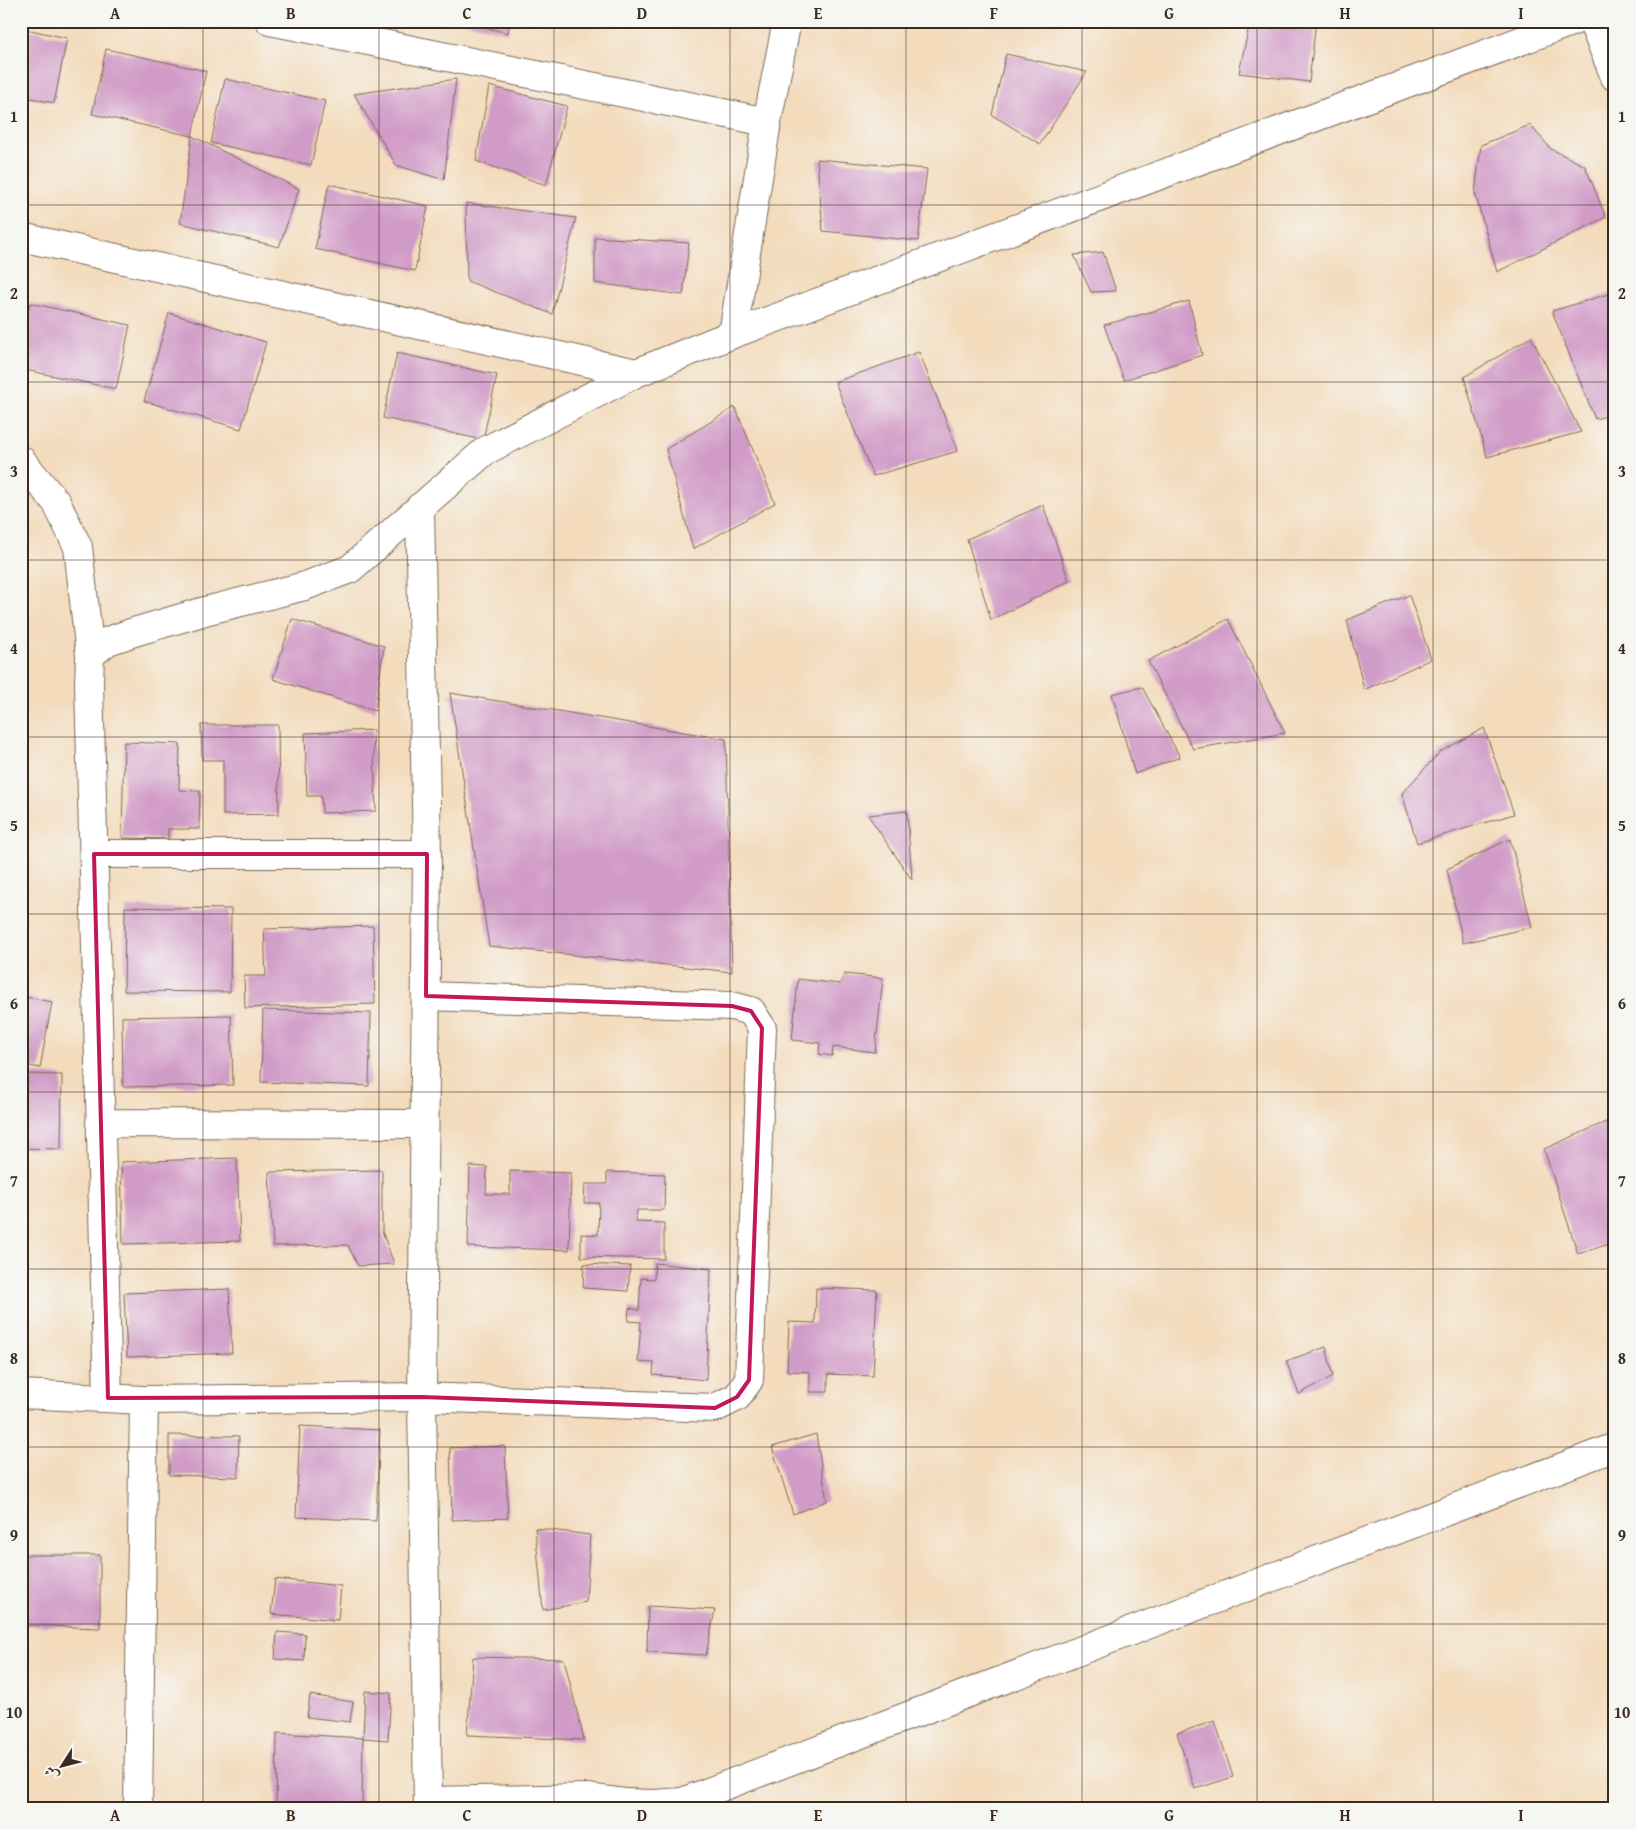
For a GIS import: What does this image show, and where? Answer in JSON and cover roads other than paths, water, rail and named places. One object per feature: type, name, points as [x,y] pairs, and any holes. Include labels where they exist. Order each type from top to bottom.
[{"type":"street","points":[[270,21],[767,122]]},
{"type":"street","points":[[734,334],[767,122],[787,21]]},
{"type":"street","points":[[90,655],[108,641],[134,632],[205,611],[305,586],[350,569],[485,450],[636,373],[734,334],[1574,21]]},
{"type":"street","points":[[1592,21],[1615,77]]},
{"type":"street","points":[[21,237],[636,373]]},
{"type":"street","points":[[21,460],[56,502],[78,547],[90,655],[89,684],[108,1398]]},
{"type":"street","points":[[420,507],[427,854],[422,1397],[428,1804],[589,1798],[635,1804],[682,1802],[1615,1447]]},
{"type":"street","points":[[94,854],[427,854]]},
{"type":"street","points":[[21,1394],[144,1400],[422,1397],[715,1408],[737,1396],[749,1380],[762,1028],[751,1011],[732,1006],[426,996]]},
{"type":"street","points":[[100,1123],[424,1124]]},
{"type":"street","points":[[138,1808],[144,1400]]}]
